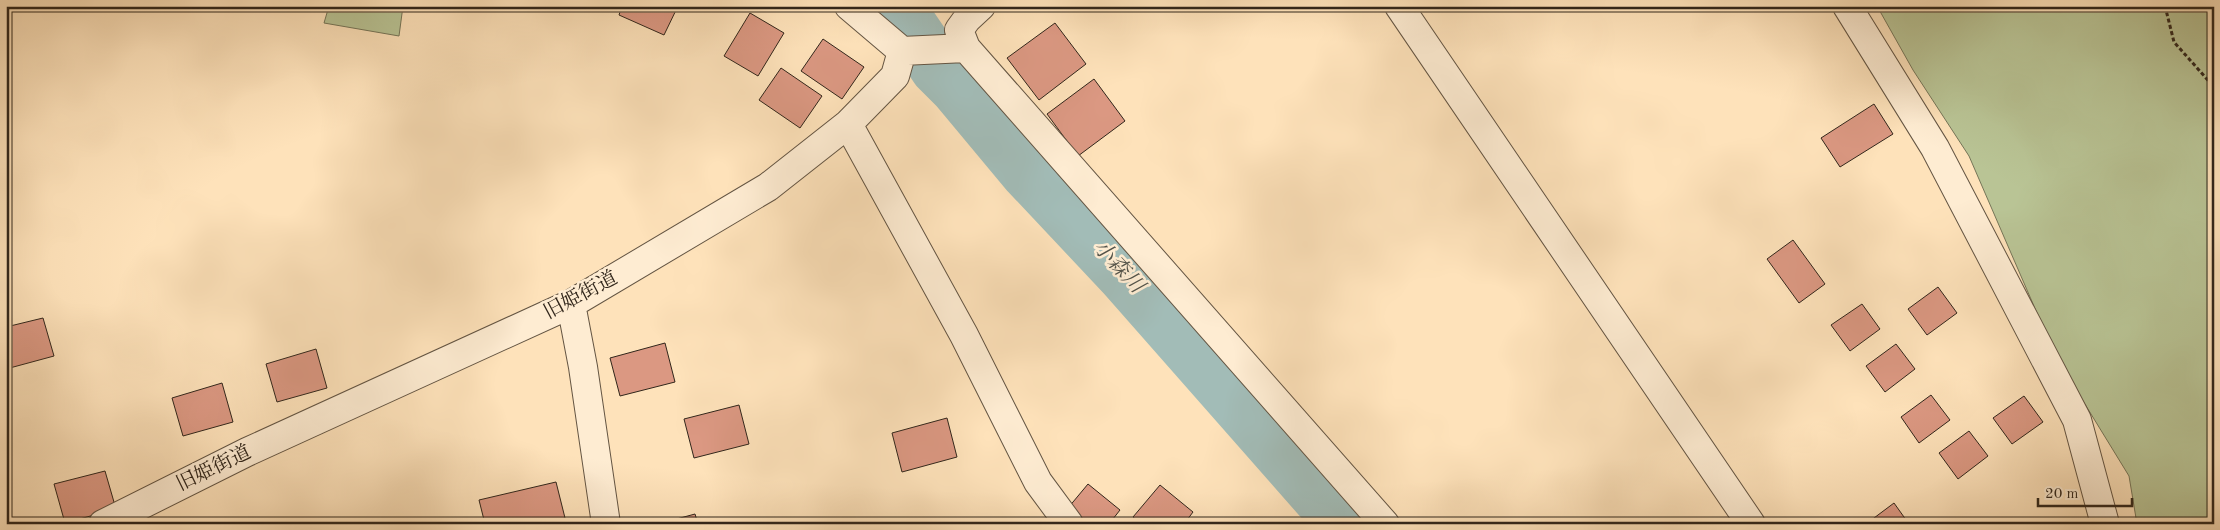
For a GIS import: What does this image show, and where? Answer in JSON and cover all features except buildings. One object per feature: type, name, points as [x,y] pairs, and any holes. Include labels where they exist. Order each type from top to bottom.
[{"type":"street","points":[[849,6],[902,51],[966,48]]},
{"type":"street","points":[[981,6],[967,19],[959,30],[966,48],[1385,524]]},
{"type":"street","points":[[1399,6],[1751,524]]},
{"type":"street","points":[[1847,6],[1935,148],[2077,420],[2105,524]]},
{"type":"street","name":"旧姫街道","points":[[103,524],[247,452],[571,304],[768,187],[848,124],[895,76],[902,51]]},
{"type":"street","points":[[848,124],[964,335],[1038,482],[1069,524]]},
{"type":"street","points":[[571,304],[583,367],[606,524]]},
{"type":"path","points":[[2165,6],[2174,42],[2214,87]]},
{"type":"green space","points":[[329,6],[403,6],[399,36],[324,23]]},
{"type":"green space","points":[[1877,6],[2214,6],[2214,524],[2137,524],[2129,476],[2056,357],[1969,156],[1913,70]]},
{"type":"waterway","name":"小森川","points":[[899,6],[900,12],[938,68],[958,88],[1028,172],[1124,274],[1344,524]]}]
